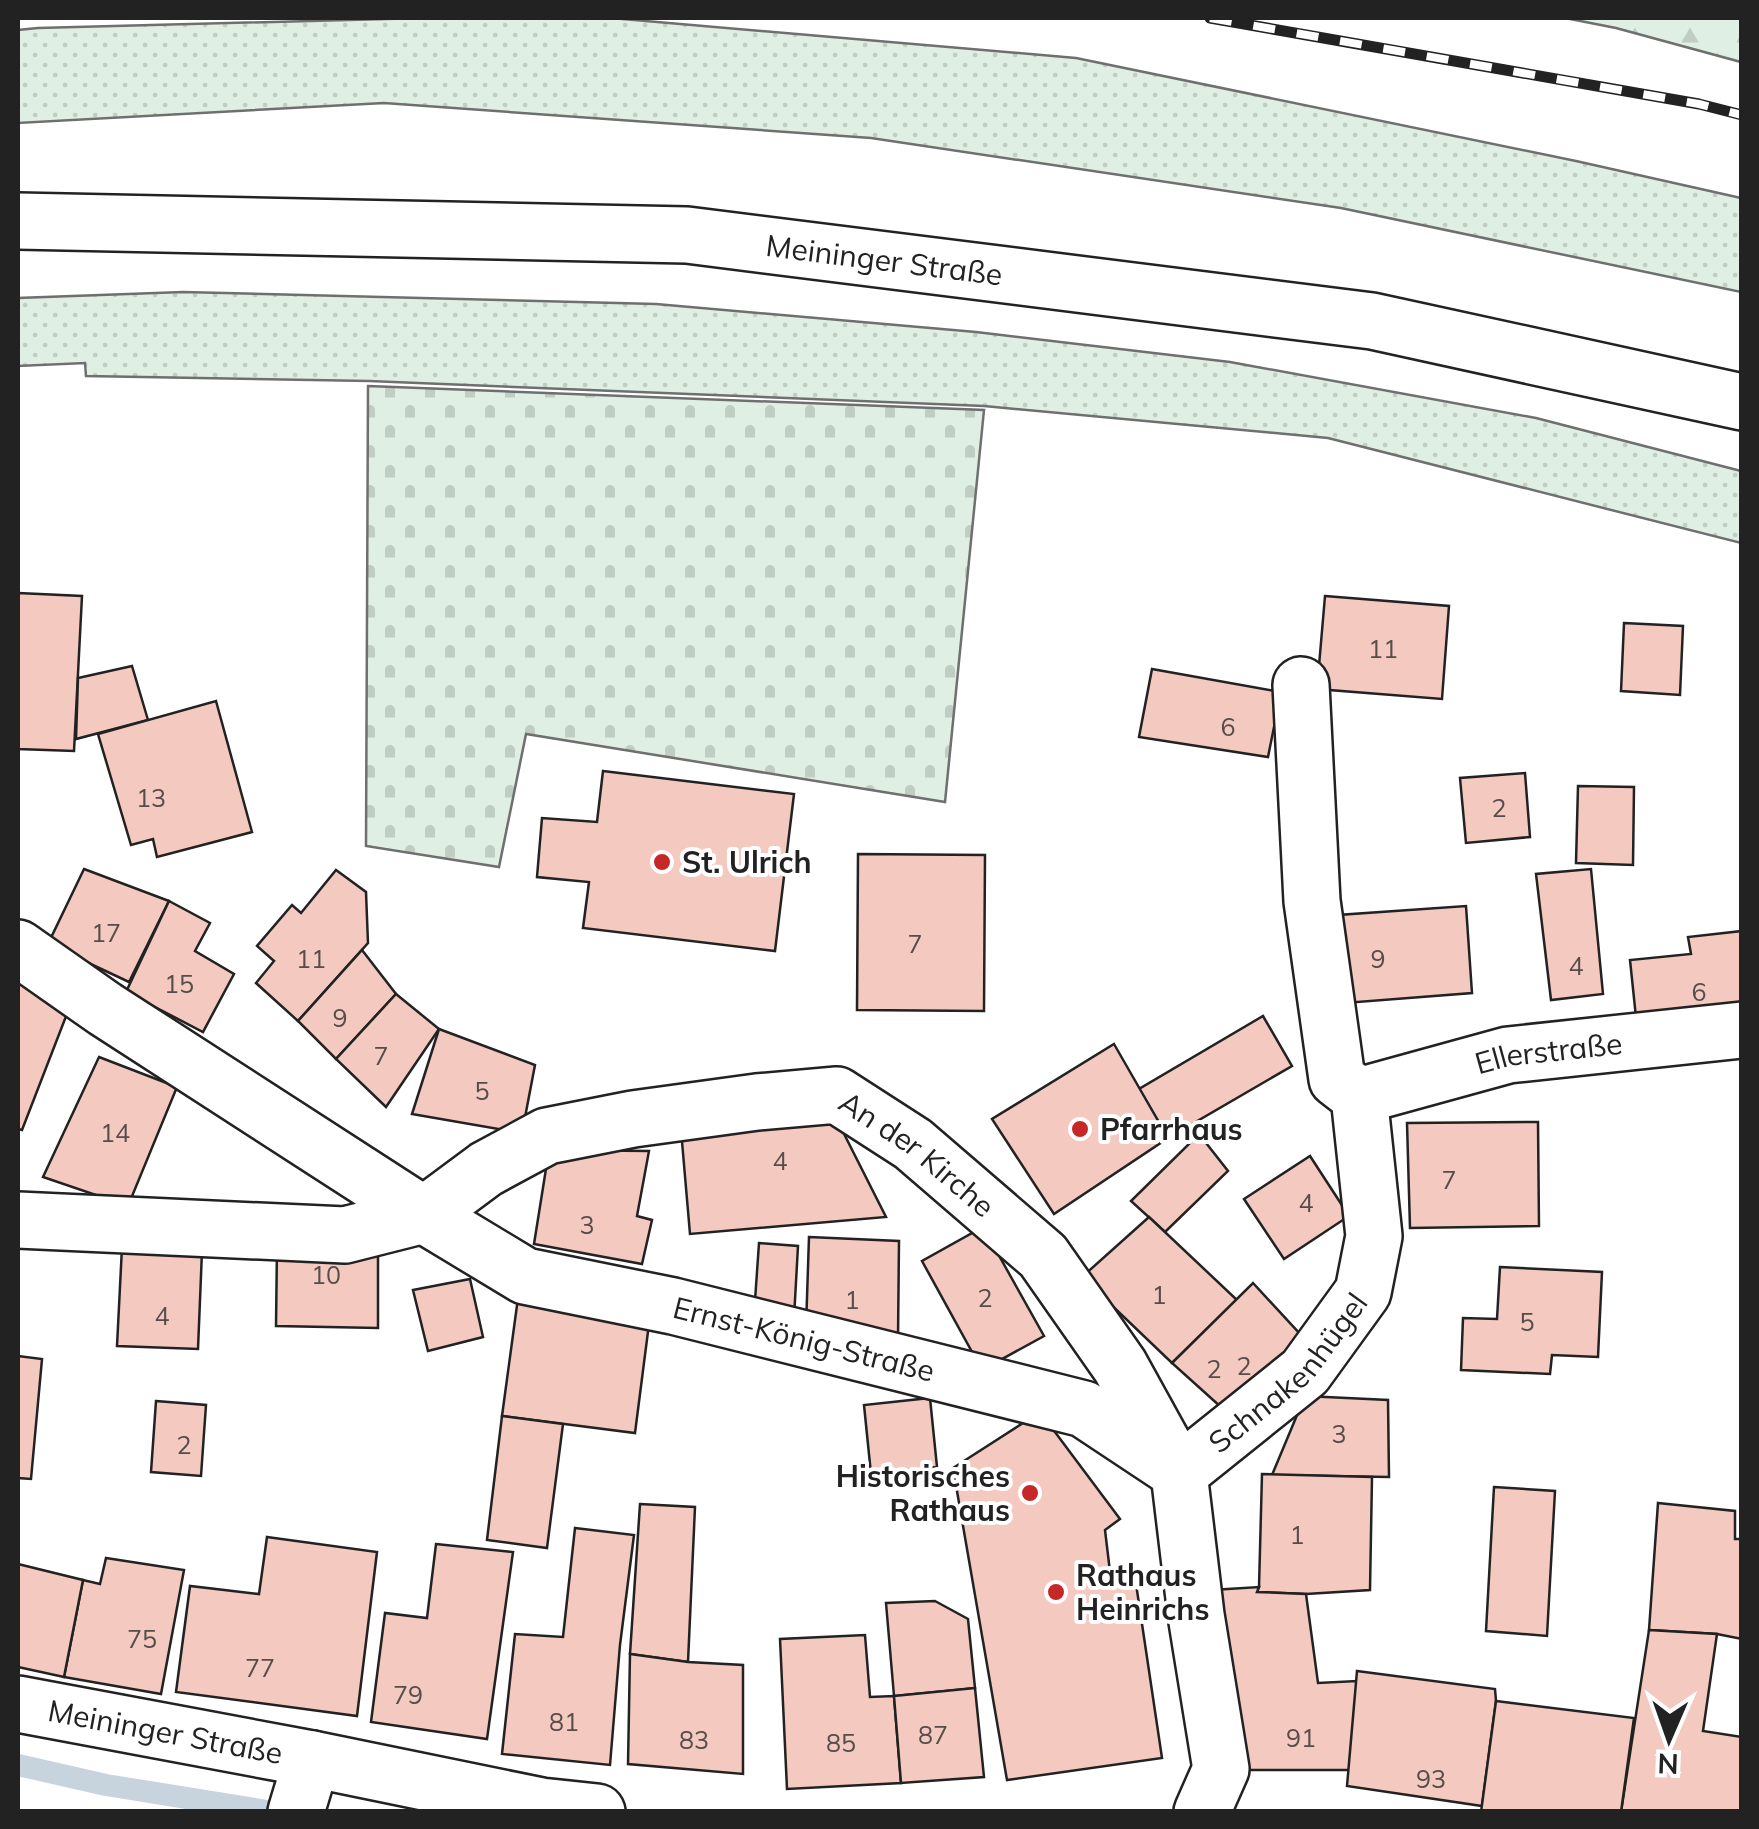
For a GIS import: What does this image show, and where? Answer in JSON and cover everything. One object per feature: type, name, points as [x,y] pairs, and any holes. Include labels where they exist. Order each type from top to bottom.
[{"type":"street","name":"Meininger Straße","points":[[18,221],[687,235],[1372,322],[1742,402]]},
{"type":"street","name":"Schnakenhügel","points":[[1202,1812],[1221,1770],[1196,1615],[1179,1473],[1305,1372],[1363,1292],[1374,1236],[1359,1096],[1337,1079],[1322,982],[1312,901],[1301,685]]},
{"type":"street","name":"Ernst-König-Straße","points":[[18,948],[105,1009],[424,1215],[526,1276],[672,1306],[1084,1410],[1179,1473]]},
{"type":"street","name":"Ellerstraße","points":[[1359,1096],[1508,1055],[1742,1030]]},
{"type":"street","name":"An der Kirche","points":[[424,1215],[486,1169],[547,1136],[632,1119],[836,1095],[913,1144],[1042,1256],[1120,1366],[1179,1473]]},
{"type":"street","points":[[18,1220],[345,1235],[424,1215]]},
{"type":"street","name":"Meininger Straße","points":[[18,1704],[305,1784],[597,1812]]},
{"type":"green space","points":[[424,18],[611,18],[1076,58],[1576,161],[1741,198],[1741,292],[1341,208],[871,138],[384,103],[18,123],[18,30]]},
{"type":"green space","points":[[1565,18],[1741,18],[1741,62],[1616,28]]},
{"type":"green space","points":[[183,292],[656,304],[976,332],[1230,362],[1536,418],[1741,471],[1741,543],[1328,438],[984,406],[369,381],[86,376],[85,363],[18,366],[18,298]]},
{"type":"green space","points":[[368,386],[984,410],[945,802],[526,734],[499,867],[366,846]]},
{"type":"building","points":[[18,593],[82,596],[74,751],[18,749]]},
{"type":"building","points":[[1325,596],[1449,606],[1442,699],[1317,689]]},
{"type":"building","points":[[1624,623],[1683,626],[1680,695],[1621,691]]},
{"type":"building","points":[[132,666],[148,720],[76,739],[78,678]]},
{"type":"building","points":[[1152,669],[1281,692],[1268,757],[1139,737]]},
{"type":"building","points":[[216,701],[252,832],[157,857],[153,839],[131,845],[98,734]]},
{"type":"building","name":"St. Ulrich","points":[[603,771],[794,794],[775,951],[583,928],[589,882],[537,877],[542,818],[597,822]]},
{"type":"building","points":[[1525,773],[1530,837],[1466,843],[1460,778]]},
{"type":"building","points":[[1578,786],[1634,787],[1633,865],[1576,863]]},
{"type":"building","points":[[858,854],[985,855],[984,1011],[857,1010]]},
{"type":"building","points":[[84,869],[169,901],[129,982],[48,944]]},
{"type":"building","points":[[1591,869],[1603,994],[1551,1000],[1536,874]]},
{"type":"building","points":[[336,870],[366,892],[368,943],[298,1021],[256,983],[274,961],[257,946],[292,905],[301,913]]},
{"type":"building","points":[[169,901],[210,923],[195,951],[234,974],[203,1032],[126,992]]},
{"type":"building","points":[[1466,906],[1472,993],[1345,1003],[1338,915]]},
{"type":"building","points":[[1742,931],[1742,1012],[1637,1027],[1630,960],[1691,954],[1688,937]]},
{"type":"building","points":[[362,950],[396,994],[336,1059],[298,1021]]},
{"type":"building","points":[[18,975],[70,1006],[22,1130],[18,1129]]},
{"type":"building","points":[[396,994],[439,1029],[386,1107],[336,1059]]},
{"type":"building","points":[[1263,1016],[1292,1066],[1168,1138],[1139,1089]]},
{"type":"building","points":[[439,1029],[535,1065],[522,1133],[412,1114]]},
{"type":"building","name":"Pfarrhaus","points":[[1114,1044],[1168,1138],[1054,1214],[992,1119]]},
{"type":"building","points":[[99,1057],[177,1087],[128,1206],[43,1177]]},
{"type":"building","points":[[835,1116],[886,1217],[690,1234],[681,1130]]},
{"type":"building","points":[[1538,1122],[1539,1226],[1410,1228],[1407,1123]]},
{"type":"building","points":[[1199,1134],[1228,1171],[1165,1232],[1131,1201]]},
{"type":"building","points":[[549,1150],[649,1151],[637,1216],[652,1220],[642,1264],[534,1244]]},
{"type":"building","points":[[1310,1156],[1349,1216],[1284,1259],[1244,1199]]},
{"type":"building","points":[[1149,1217],[1237,1300],[1172,1363],[1082,1277]]},
{"type":"building","points":[[983,1227],[1044,1336],[982,1370],[922,1261]]},
{"type":"building","points":[[809,1237],[899,1241],[898,1338],[806,1328]]},
{"type":"building","points":[[759,1243],[798,1246],[794,1318],[754,1315]]},
{"type":"building","points":[[277,1246],[378,1248],[378,1328],[276,1326]]},
{"type":"building","points":[[122,1247],[202,1251],[198,1349],[117,1346]]},
{"type":"building","points":[[1500,1267],[1602,1272],[1598,1357],[1552,1355],[1550,1374],[1461,1370],[1463,1318],[1497,1319]]},
{"type":"building","points":[[470,1279],[483,1337],[428,1351],[413,1290]]},
{"type":"building","points":[[1253,1283],[1312,1347],[1232,1417],[1172,1363]]},
{"type":"building","points":[[518,1298],[650,1316],[635,1433],[502,1416]]},
{"type":"building","points":[[18,1356],[42,1359],[31,1479],[18,1478]]},
{"type":"building","points":[[1305,1396],[1388,1400],[1389,1477],[1272,1475]]},
{"type":"building","points":[[930,1398],[937,1467],[871,1474],[864,1405]]},
{"type":"building","points":[[156,1401],[206,1405],[201,1476],[151,1472]]},
{"type":"building","name":"Rathaus Heinrichs","points":[[1040,1412],[1120,1519],[1105,1530],[1111,1580],[1135,1577],[1162,1758],[1007,1780],[953,1468]]},
{"type":"building","points":[[502,1416],[563,1424],[547,1548],[487,1540]]},
{"type":"building","points":[[1262,1474],[1372,1477],[1370,1590],[1257,1592]]},
{"type":"building","points":[[1494,1487],[1555,1491],[1547,1636],[1486,1631]]},
{"type":"building","points":[[1658,1503],[1735,1511],[1735,1539],[1742,1539],[1742,1639],[1649,1630]]},
{"type":"building","points":[[640,1504],[695,1507],[688,1662],[630,1654]]},
{"type":"building","points":[[575,1528],[634,1535],[610,1765],[502,1754],[515,1634],[563,1637]]},
{"type":"building","points":[[267,1537],[377,1552],[357,1716],[176,1692],[190,1586],[259,1594]]},
{"type":"building","points":[[436,1544],[513,1552],[487,1739],[371,1722],[385,1613],[427,1618]]},
{"type":"building","points":[[106,1558],[184,1570],[161,1694],[64,1677],[83,1580],[100,1584]]},
{"type":"building","points":[[18,1564],[83,1580],[64,1677],[18,1667]]},
{"type":"building","points":[[1259,1587],[1257,1592],[1306,1594],[1318,1683],[1357,1681],[1349,1770],[1235,1770],[1212,1590]]},
{"type":"building","points":[[935,1601],[968,1619],[975,1688],[894,1696],[886,1603]]},
{"type":"building","points":[[1649,1630],[1717,1634],[1703,1731],[1742,1737],[1742,1812],[1621,1812]]},
{"type":"building","points":[[865,1635],[870,1697],[894,1696],[901,1783],[787,1789],[780,1639]]},
{"type":"building","points":[[630,1654],[743,1665],[743,1774],[628,1764]]},
{"type":"building","points":[[1357,1671],[1495,1689],[1482,1806],[1347,1786]]},
{"type":"building","points":[[975,1688],[984,1777],[901,1783],[894,1696]]},
{"type":"building","points":[[1496,1701],[1634,1718],[1621,1812],[1481,1812]]},
{"type":"waterway","points":[[18,1765],[106,1785],[273,1812]]},
{"type":"railway","points":[[1210,18],[1699,104],[1742,115]]},
{"type":"place","name":"St. Ulrich","points":[[662,862]]},
{"type":"place","name":"Pfarrhaus","points":[[1080,1129]]},
{"type":"place","name":"Historisches Rathaus","points":[[1030,1493]]},
{"type":"place","name":"Rathaus Heinrichs","points":[[1056,1592]]}]
